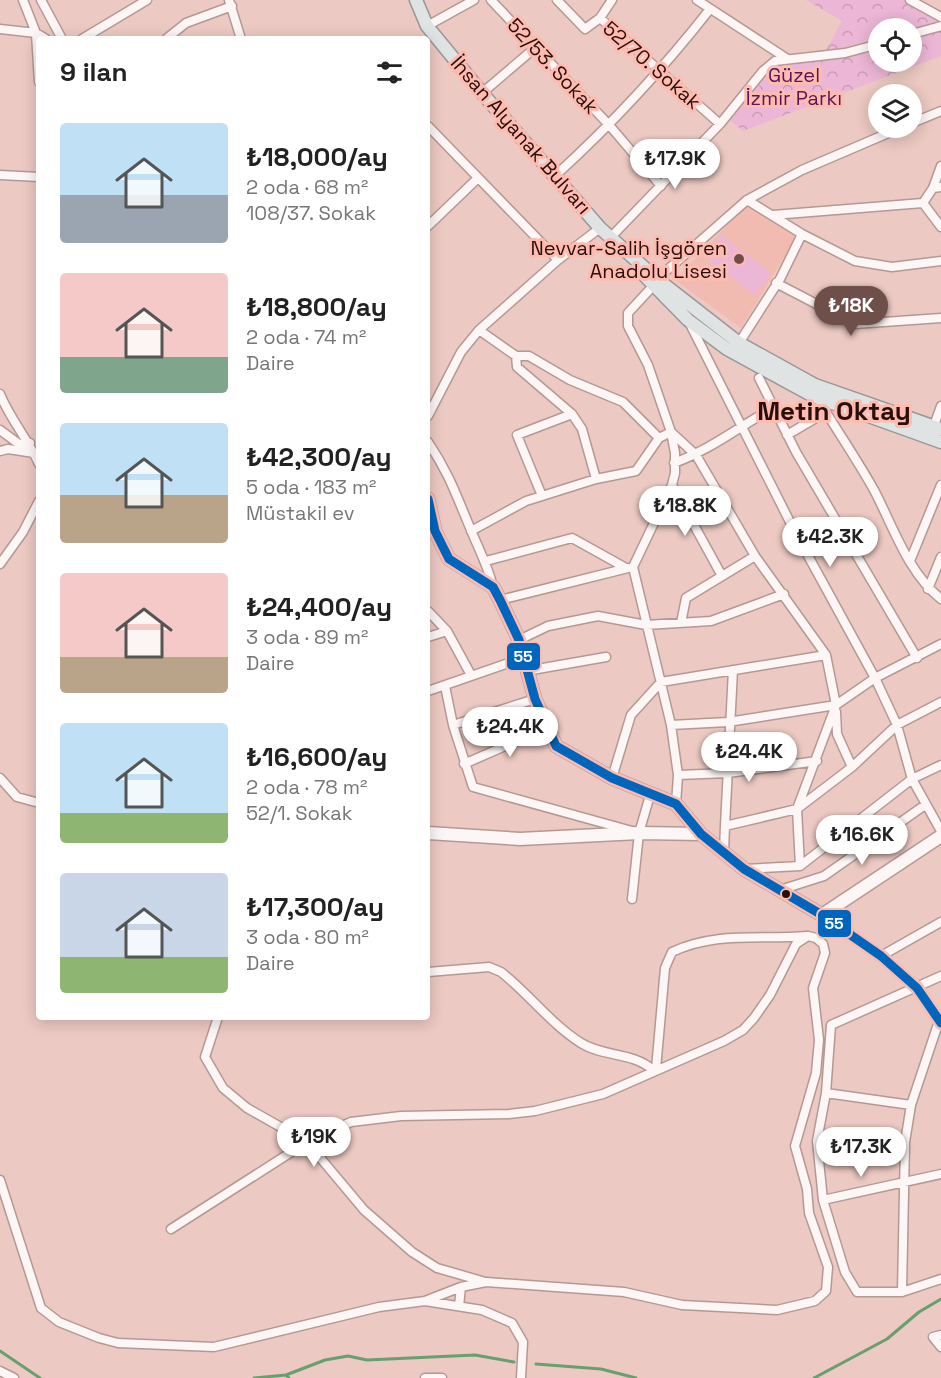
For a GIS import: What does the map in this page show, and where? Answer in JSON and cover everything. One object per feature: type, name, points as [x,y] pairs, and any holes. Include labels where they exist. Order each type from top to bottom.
[{"type":"main road","name":"İhsan Alyanak Bulvarı","points":[[416,0],[427,26],[482,93],[600,228],[655,283]]},
{"type":"main road","points":[[655,283],[688,320],[727,349],[813,396],[936,434]]},
{"type":"main road","points":[[655,283],[739,343],[815,385],[936,434]]},
{"type":"street","points":[[23,0],[36,36]]},
{"type":"street","points":[[41,0],[60,36]]},
{"type":"street","points":[[87,36],[147,0]]},
{"type":"street","points":[[427,26],[474,0]]},
{"type":"street","name":"52/53. Sokak","points":[[491,0],[610,126],[661,186]]},
{"type":"street","name":"52/70. Sokak","points":[[558,0],[585,29],[600,18],[720,124]]},
{"type":"street","points":[[600,18],[612,0]]},
{"type":"street","points":[[697,0],[786,58]]},
{"type":"street","points":[[910,0],[941,16]]},
{"type":"street","points":[[170,36],[186,23],[230,3],[241,36]]},
{"type":"street","points":[[556,175],[610,126],[661,71],[711,9]]},
{"type":"street","points":[[922,31],[941,26]]},
{"type":"street","points":[[0,29],[36,33],[41,36]]},
{"type":"street","points":[[482,93],[536,47]]},
{"type":"street","points":[[611,237],[720,124],[763,71],[775,61],[845,53],[868,47]]},
{"type":"street","points":[[922,119],[941,111]]},
{"type":"street","points":[[430,128],[558,260]]},
{"type":"street","points":[[676,804],[678,775],[671,725],[629,567],[672,485],[674,463],[671,432],[648,365],[628,326],[628,314],[655,283],[747,200],[802,170],[877,138]]},
{"type":"street","points":[[772,215],[923,203],[937,187],[941,166]]},
{"type":"street","points":[[0,175],[36,177]]},
{"type":"street","points":[[430,224],[478,178]]},
{"type":"street","points":[[747,200],[802,234],[855,261],[892,267],[941,261]]},
{"type":"street","points":[[923,203],[941,227]]},
{"type":"street","points":[[430,412],[462,352],[480,330],[558,260],[600,228]]},
{"type":"street","points":[[739,343],[777,283],[802,234]]},
{"type":"street","points":[[777,283],[855,324],[941,318]]},
{"type":"street","points":[[688,320],[875,678],[897,725],[912,779],[941,833],[822,915]]},
{"type":"street","points":[[480,330],[516,356],[528,356],[579,384],[623,402],[659,438]]},
{"type":"street","points":[[516,356],[517,367],[572,414],[582,429],[596,479]]},
{"type":"street","points":[[759,378],[787,435],[916,658]]},
{"type":"street","points":[[0,394],[7,411],[30,443],[36,457]]},
{"type":"street","points":[[936,434],[941,406]]},
{"type":"street","points":[[674,463],[696,455],[741,425],[773,408]]},
{"type":"street","points":[[787,435],[826,412],[873,488],[910,561],[928,589],[941,599]]},
{"type":"street","points":[[542,496],[517,435],[572,414]]},
{"type":"street","points":[[0,430],[19,444],[30,443]]},
{"type":"street","points":[[471,531],[526,501],[596,479],[636,471],[659,438],[671,432]]},
{"type":"street","points":[[671,432],[696,455],[755,556],[826,655],[836,705],[837,734],[852,767]]},
{"type":"street","points":[[430,445],[458,492],[471,531],[486,561],[493,587],[519,639],[535,699],[556,747],[612,778],[676,804],[701,834],[744,869],[822,915],[881,956],[917,988],[940,1022],[910,1105],[905,1142],[902,1292]]},
{"type":"street","points":[[0,451],[8,449],[34,453]]},
{"type":"street","points":[[672,485],[722,576]]},
{"type":"street","points":[[910,561],[941,485]]},
{"type":"street","points":[[0,564],[23,532],[36,507]]},
{"type":"street","points":[[430,508],[435,531],[449,559],[493,587]]},
{"type":"street","points":[[486,561],[572,538],[629,567]]},
{"type":"street","points":[[681,623],[686,598],[755,556]]},
{"type":"street","points":[[928,589],[941,557]]},
{"type":"street","points":[[500,600],[629,567]]},
{"type":"street","points":[[519,639],[548,626],[598,616],[646,625],[711,621],[784,594]]},
{"type":"street","points":[[430,613],[447,631],[471,675]]},
{"type":"street","points":[[430,636],[447,631]]},
{"type":"street","points":[[671,725],[728,722],[836,705],[875,678],[941,644]]},
{"type":"street","points":[[612,778],[632,715],[661,681],[826,655]]},
{"type":"street","points":[[526,671],[606,657]]},
{"type":"street","points":[[430,690],[523,658]]},
{"type":"street","points":[[724,851],[728,722],[733,670]]},
{"type":"street","points":[[445,686],[453,725],[473,787],[639,832]]},
{"type":"street","points":[[453,725],[535,699]]},
{"type":"street","points":[[725,826],[797,809],[852,767],[897,725],[941,702]]},
{"type":"street","points":[[800,866],[797,809],[817,761],[836,705]]},
{"type":"street","points":[[464,764],[546,728]]},
{"type":"street","points":[[678,775],[728,773],[817,761]]},
{"type":"street","points":[[744,869],[800,866],[912,779],[941,765]]},
{"type":"street","points":[[0,778],[17,797],[36,802]]},
{"type":"street","points":[[632,899],[639,832],[651,792]]},
{"type":"street","points":[[780,890],[824,876],[925,805]]},
{"type":"street","points":[[430,830],[520,839],[639,832],[701,834]]},
{"type":"street","points":[[881,956],[941,922]]},
{"type":"street","points":[[171,1229],[307,1142],[351,1122],[401,1116],[509,1114],[535,1111],[603,1094],[743,1030],[770,994],[796,944],[808,936]]},
{"type":"street","points":[[217,1020],[205,1057],[223,1088],[248,1108],[307,1142],[364,1210],[412,1252],[437,1268],[486,1282],[624,1292],[682,1305],[747,1311],[799,1307],[815,1301],[826,1291],[828,1267],[809,1213],[807,1190],[795,1146],[816,1073],[819,1040],[813,988],[825,953],[823,944],[816,938],[808,936],[712,939],[693,942],[672,952],[666,968],[654,1070]]},
{"type":"street","points":[[430,972],[489,968],[501,972],[565,1031],[583,1044],[644,1062],[654,1070]]},
{"type":"street","points":[[941,976],[831,1025],[826,1093],[817,1141],[823,1200],[845,1272],[857,1292],[902,1292],[941,1279]]},
{"type":"street","points":[[826,1093],[910,1105]]},
{"type":"street","points":[[817,1141],[905,1142]]},
{"type":"street","points":[[823,1200],[941,1174]]},
{"type":"street","points":[[0,1180],[41,1308],[59,1322],[118,1343],[214,1347],[379,1307],[425,1301],[461,1287],[486,1282]]},
{"type":"street","points":[[459,1306],[461,1287]]},
{"type":"street","points":[[425,1301],[482,1310],[513,1323],[523,1342],[521,1378]]},
{"type":"street","points":[[941,1335],[933,1337],[941,1347]]},
{"type":"street","points":[[0,1371],[14,1378]]},
{"type":"street","points":[[425,1378],[428,1376],[442,1378]]},
{"type":"shaded area","name":"Nevvar-Salih İşgören Anadolu Lisesi","points":[[747,205],[796,238],[741,328],[675,280]]},
{"type":"green space","points":[[806,0],[904,0],[941,19],[941,23],[922,28],[922,18],[868,18],[868,41],[825,52],[842,21]]},
{"type":"green space","name":"Güzel İzmir Parkı","points":[[941,31],[941,56],[922,63],[922,36]]},
{"type":"green space","name":"Güzel İzmir Parkı","points":[[868,51],[868,72],[899,72],[743,131],[730,120],[770,72],[788,62],[848,57]]},
{"type":"green space","points":[[721,235],[771,273],[755,295],[704,256]]},
{"type":"waterway","points":[[814,1378],[887,1339],[919,1312],[941,1299]]},
{"type":"waterway","points":[[0,1351],[40,1378]]},
{"type":"waterway","points":[[286,1375],[325,1360],[348,1356],[367,1360],[475,1355],[514,1362]]},
{"type":"waterway","points":[[536,1364],[601,1369],[636,1378]]},
{"type":"waterway","points":[[254,1378],[286,1375],[289,1378]]},
{"type":"transit line","name":"55","points":[[430,508],[435,531],[449,559],[493,587],[500,600],[519,640],[535,699],[556,746],[612,778],[676,804],[701,834],[744,869],[822,915],[881,956],[917,988],[941,1023]]},
{"type":"place","name":"Nevvar-Salih İşgören Anadolu Lisesi","points":[[739,259]]},
{"type":"district","name":"Metin Oktay","points":[[834,411]]}]
